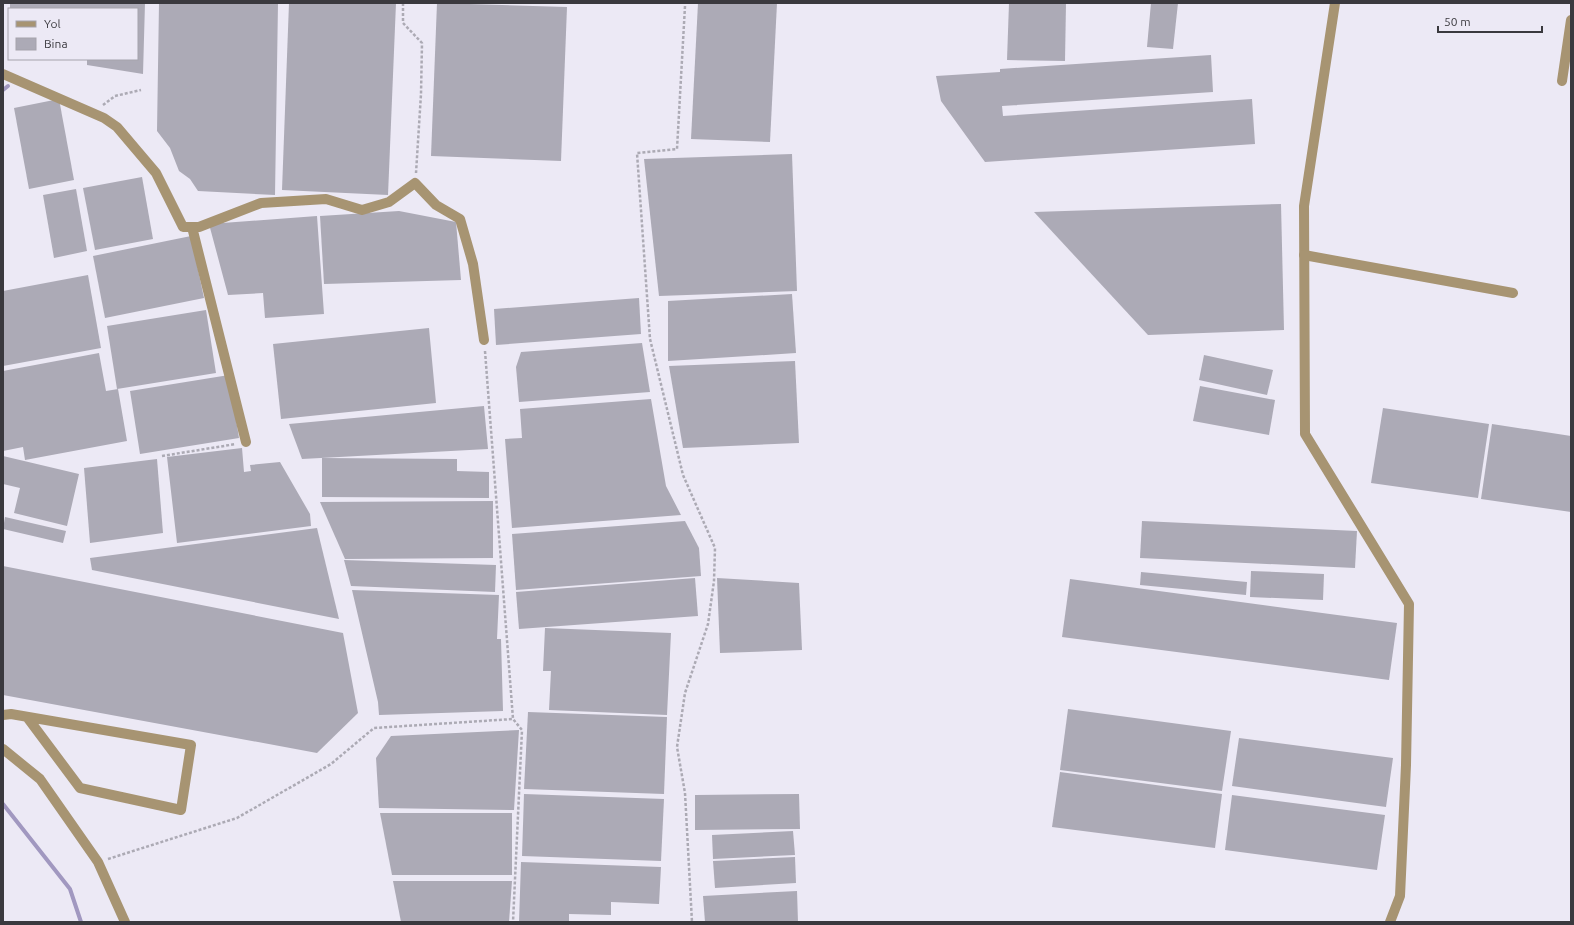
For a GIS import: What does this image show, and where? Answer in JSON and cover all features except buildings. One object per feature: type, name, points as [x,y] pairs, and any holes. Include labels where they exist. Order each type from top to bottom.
[{"type":"street","points":[[1334,3],[1304,206],[1304,434],[1409,604],[1406,764],[1400,896],[1390,922]]},
{"type":"street","points":[[1562,81],[1571,20]]},
{"type":"street","points":[[3,74],[104,118],[117,127],[156,173],[183,227],[199,227],[261,203],[326,199],[362,210],[389,202],[415,184],[436,205],[460,219],[473,264],[484,340]]},
{"type":"street","points":[[192,227],[246,442]]},
{"type":"street","points":[[1304,255],[1513,293]]},
{"type":"street","points":[[3,715],[11,714],[191,745],[181,810],[80,788],[27,717]]},
{"type":"street","points":[[3,749],[40,779],[98,862],[125,922]]},
{"type":"path","points":[[403,3],[403,23],[422,43],[421,94],[415,184]]},
{"type":"path","points":[[685,6],[677,149],[637,153],[650,338],[683,475],[715,548],[714,581],[708,624],[685,693],[678,747],[685,793],[692,922]]},
{"type":"path","points":[[93,113],[115,96],[141,90]]},
{"type":"path","points":[[484,340],[513,719],[522,730],[513,922]]},
{"type":"path","points":[[162,456],[246,442]]},
{"type":"path","points":[[98,862],[237,818],[331,764],[374,728],[513,719]]},
{"type":"waterway","points":[[3,90],[8,86]]},
{"type":"waterway","points":[[3,804],[70,889],[81,922]]}]
